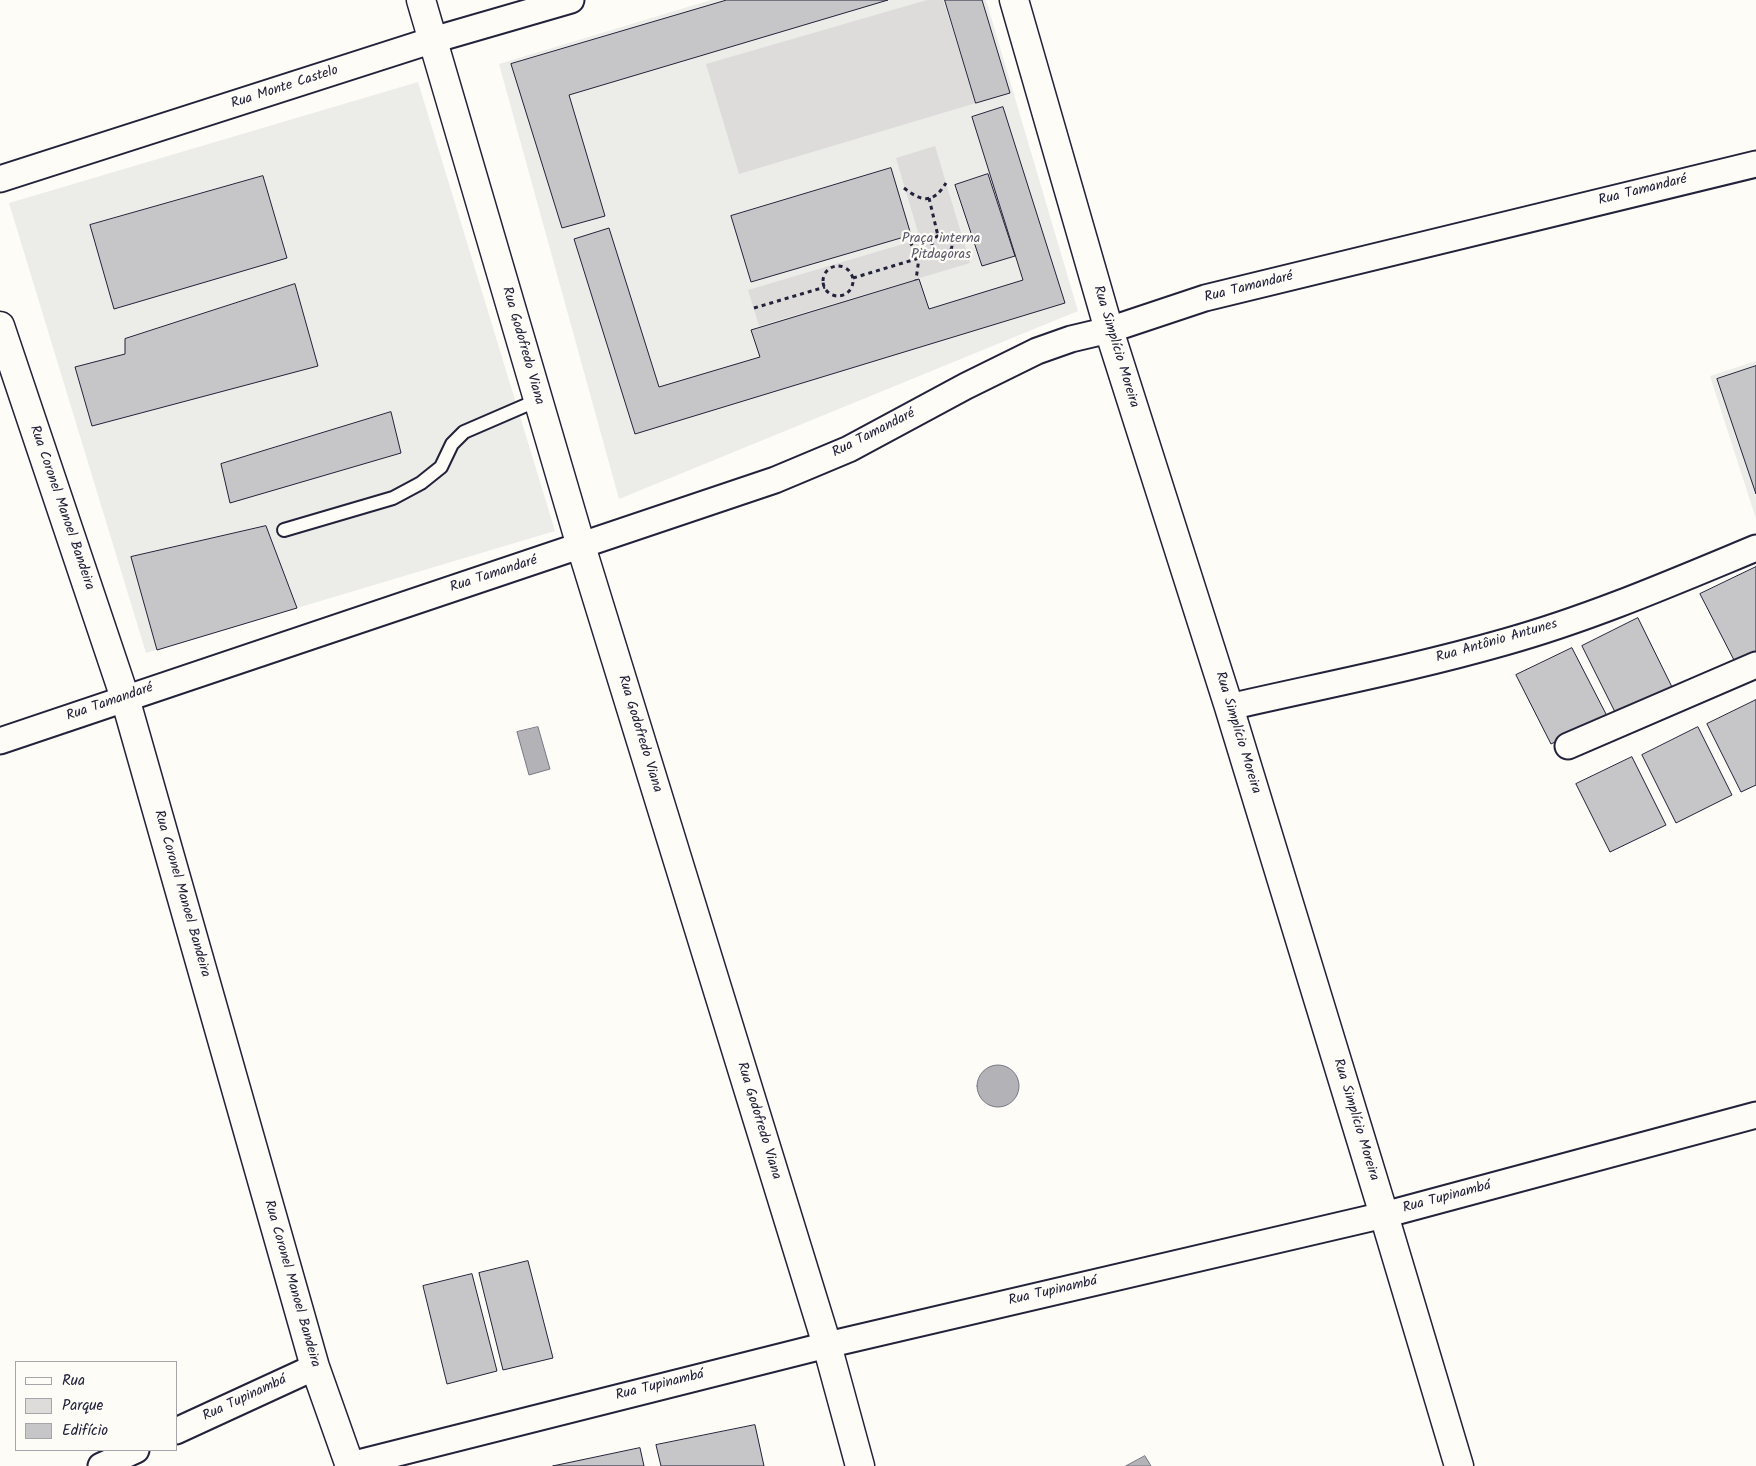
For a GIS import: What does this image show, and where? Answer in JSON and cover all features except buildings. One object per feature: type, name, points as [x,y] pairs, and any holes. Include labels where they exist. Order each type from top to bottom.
[{"type":"street","name":"Rua Godofredo Viana","points":[[421,0],[581,546],[827,1345],[860,1466]]},
{"type":"street","name":"Rua Monte Castelo","points":[[0,179],[433,40],[571,0]]},
{"type":"street","name":"Rua Simplício Moreira","points":[[1014,0],[1109,330],[1229,706],[1459,1466]]},
{"type":"street","name":"Rua Tamandaré","points":[[0,741],[775,480],[849,449],[1036,351],[1071,339],[1109,330],[1206,298],[1756,164]]},
{"type":"street","name":"Rua Coronel Manoel Bandeira","points":[[0,326],[125,698],[315,1367],[350,1466]]},
{"type":"street","name":"Rua Antônio Antunes","points":[[1229,706],[1448,658],[1506,642],[1573,620],[1756,548]]},
{"type":"street","points":[[1568,746],[1756,664]]},
{"type":"street","name":"Rua Tupinambá","points":[[350,1466],[827,1345],[1384,1215],[1756,1115]]},
{"type":"street","name":"Rua Tupinambá","points":[[178,1430],[315,1367]]},
{"type":"street","points":[[101,1466],[134,1451]]},
{"type":"lane","points":[[284,530],[393,498],[421,483],[441,467],[452,444],[464,432],[538,400]]},
{"type":"path","points":[[904,188],[923,200],[935,197],[941,192],[946,183]]},
{"type":"path","points":[[929,198],[938,236]]},
{"type":"path","points":[[853,278],[936,253],[949,253],[952,244],[950,238],[944,235],[938,236],[932,244],[936,253]]},
{"type":"path","points":[[910,242],[919,258],[916,280]]},
{"type":"path","points":[[833,267],[847,269],[853,278],[852,288],[845,295],[835,296],[826,291],[825,287],[826,273],[833,267]]},
{"type":"path","points":[[754,308],[825,287]]},
{"type":"shaded area","points":[[711,0],[986,0],[1078,311],[619,499],[499,64]]},
{"type":"shaded area","points":[[418,82],[555,531],[146,653],[9,203]]},
{"type":"shaded area","points":[[1756,361],[1756,519],[1710,376]]},
{"type":"shaded area","points":[[538,727],[550,769],[529,775],[517,732]]},
{"type":"shaded area","points":[[1002,1065],[1010,1068],[1016,1074],[1019,1086],[1016,1098],[1010,1104],[994,1107],[986,1104],[980,1098],[977,1082],[980,1074],[986,1068]]},
{"type":"shaded area","points":[[1145,1456],[1151,1466],[1126,1466]]},
{"type":"green space","points":[[927,0],[943,0],[976,103],[739,174],[706,64]]},
{"type":"green space","name":"Praça interna Pitdagoras","points":[[935,146],[970,263],[759,326],[748,290],[920,239],[896,158]]}]
